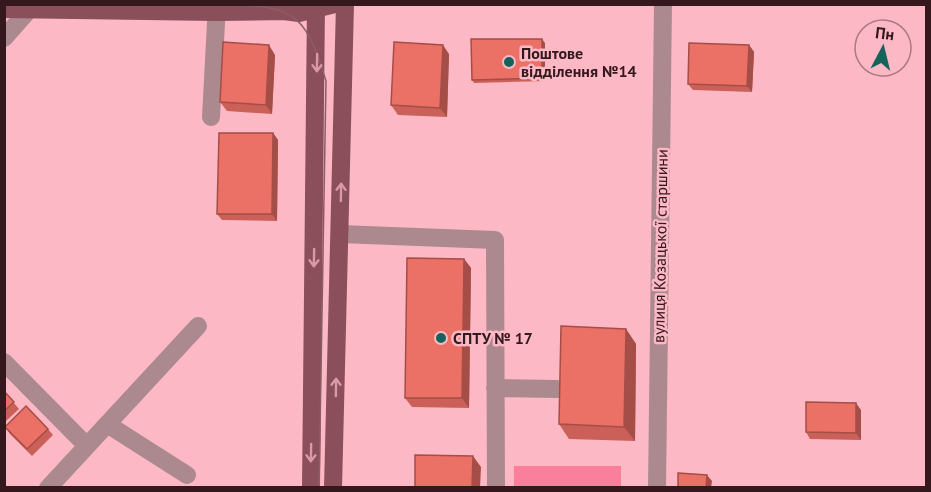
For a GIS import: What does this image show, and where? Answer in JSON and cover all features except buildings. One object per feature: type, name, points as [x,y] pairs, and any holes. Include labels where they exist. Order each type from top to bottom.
[{"type":"main road","points":[[4,9],[32,7],[216,8],[299,13],[335,4]]},
{"type":"main road","points":[[333,488],[345,4]]},
{"type":"main road","points":[[311,488],[316,7]]},
{"type":"street","name":"вулиця Козацької старшини","points":[[657,488],[663,4]]},
{"type":"street","points":[[4,38],[32,7]]},
{"type":"street","points":[[211,117],[216,8]]},
{"type":"street","points":[[340,234],[495,240],[496,488]]},
{"type":"street","points":[[48,488],[198,326]]},
{"type":"street","points":[[4,362],[86,445]]},
{"type":"street","points":[[495,388],[558,389]]},
{"type":"street","points":[[107,424],[187,475]]},
{"type":"shaded area","points":[[514,466],[621,466],[621,487],[514,487]]},
{"type":"tram line","points":[[218,4],[263,7],[291,16],[310,38],[326,81],[319,488]]},
{"type":"place","name":"Поштове відділення №14","points":[[509,62]]},
{"type":"place","name":"СПТУ № 17","points":[[441,338]]}]
